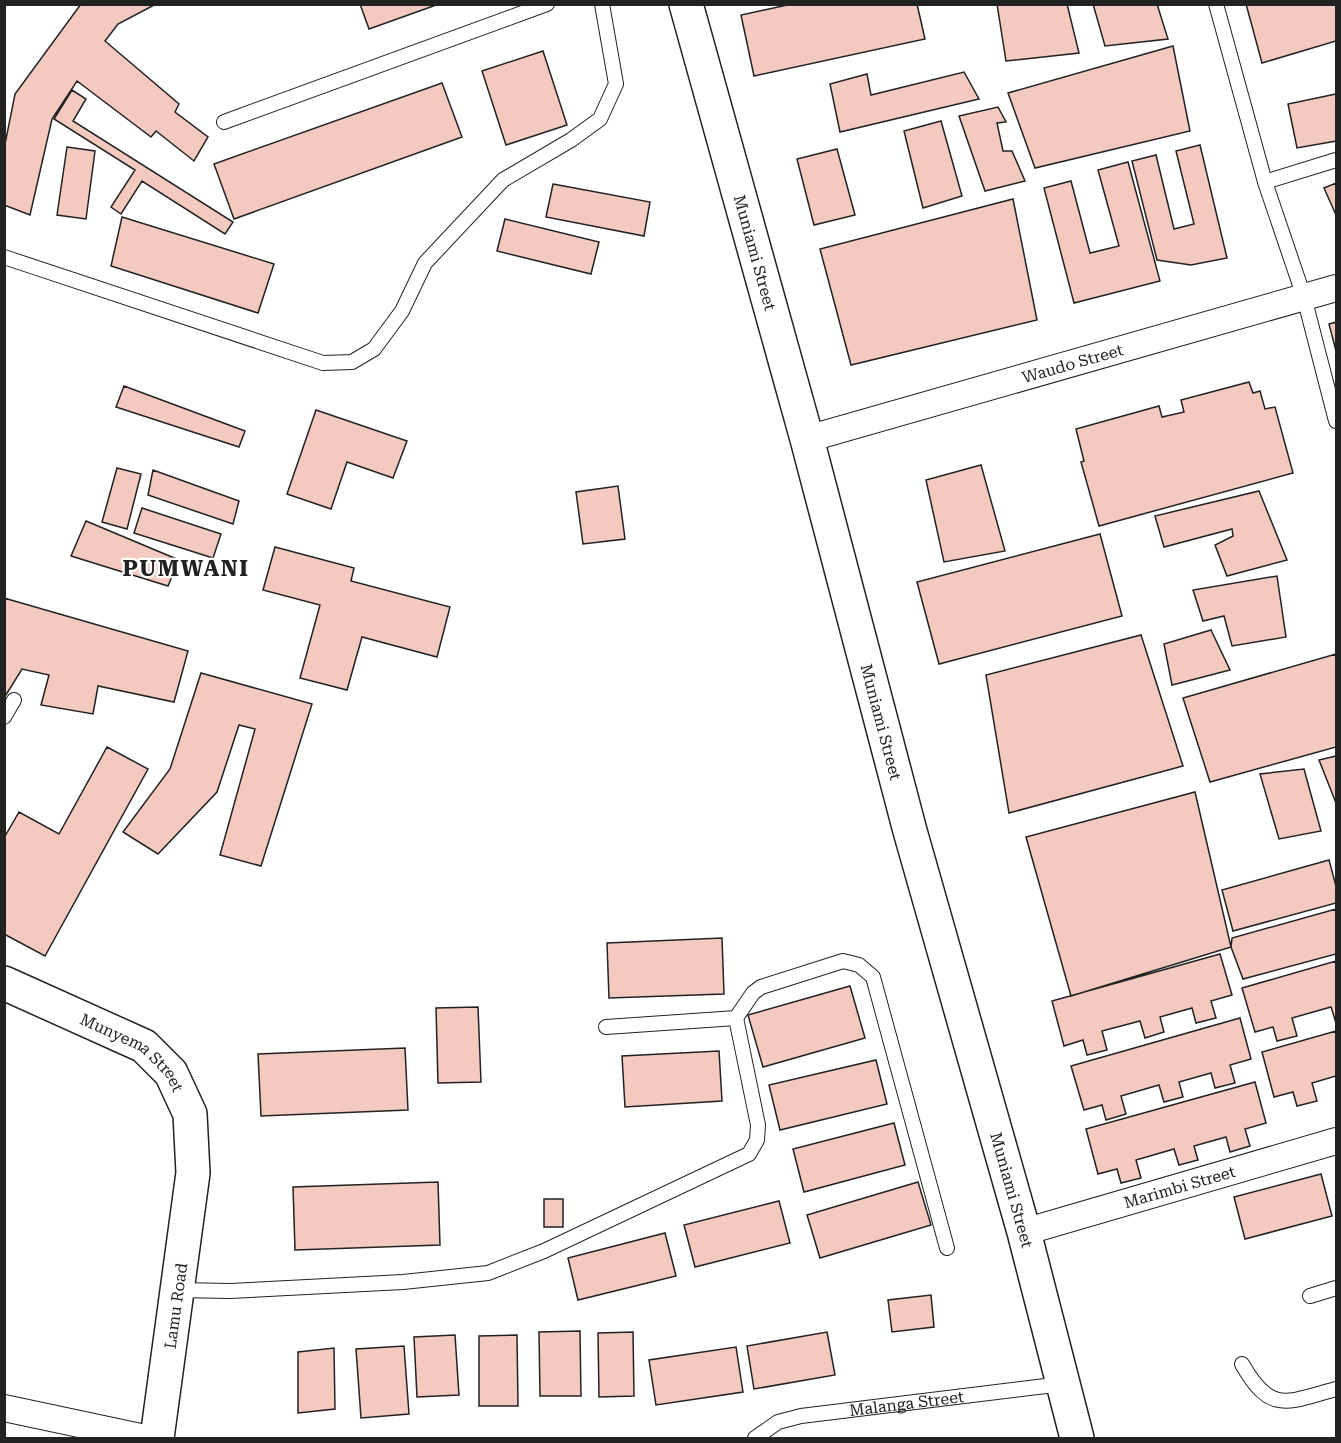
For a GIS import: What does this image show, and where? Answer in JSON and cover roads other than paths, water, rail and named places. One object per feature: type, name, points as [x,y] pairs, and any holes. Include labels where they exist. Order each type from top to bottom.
[{"type":"main road","name":"Muniami Street","points":[[686,4],[807,439],[913,842],[1024,1232],[1077,1438]]},
{"type":"main road","name":"Munyema Street","points":[[4,983],[144,1046],[171,1072],[190,1114],[193,1173]]},
{"type":"main road","name":"Lamu Road","points":[[157,1438],[193,1173]]},
{"type":"street","name":"Waudo Street","points":[[807,439],[1336,288]]},
{"type":"street","name":"Marimbi Street","points":[[1024,1232],[1336,1141]]},
{"type":"street","points":[[4,1408],[145,1438]]},
{"type":"lane","points":[[224,122],[547,4]]},
{"type":"lane","points":[[4,257],[323,363],[352,362],[374,348],[402,311],[425,262],[503,180],[571,140],[600,119],[616,84],[602,4]]},
{"type":"lane","points":[[1216,4],[1265,182],[1305,297],[1336,420]]},
{"type":"lane","points":[[1265,182],[1336,160]]},
{"type":"lane","points":[[4,717],[14,700]]},
{"type":"lane","points":[[178,1290],[230,1291],[403,1282],[488,1273],[544,1251],[749,1154],[758,1140],[758,1125],[736,1018],[753,993],[761,987],[843,961],[858,965],[873,977],[947,1248]]},
{"type":"lane","points":[[606,1027],[736,1018]]},
{"type":"lane","points":[[1310,1296],[1336,1288]]},
{"type":"lane","points":[[1242,1364],[1253,1383],[1266,1395],[1285,1403],[1336,1389]]},
{"type":"lane","name":"Malanga Street","points":[[755,1438],[778,1422],[801,1416],[1062,1384]]},
{"type":"district","name":"PUMWANI","points":[[186,568]]}]
